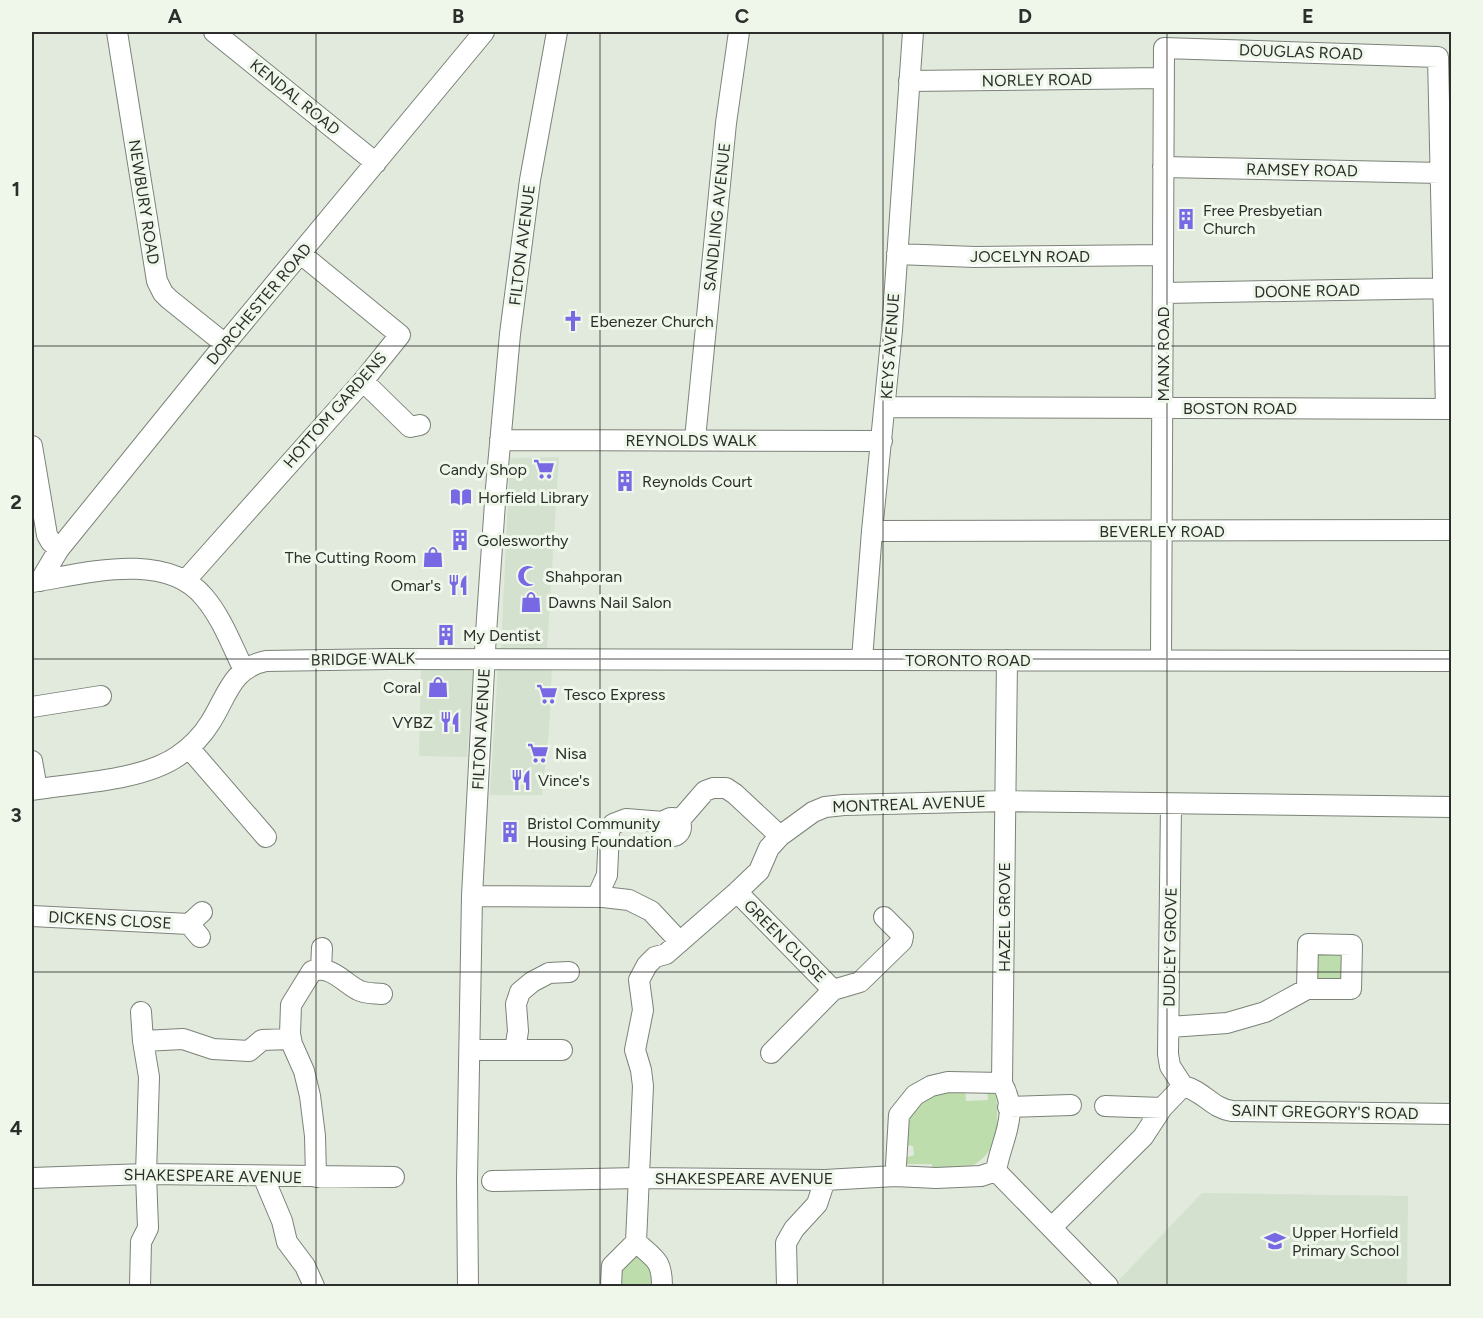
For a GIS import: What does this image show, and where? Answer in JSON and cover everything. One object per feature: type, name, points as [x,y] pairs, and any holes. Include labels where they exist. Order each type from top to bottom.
[{"type":"street","name":"NEWBURY ROAD","points":[[117,32],[157,281],[163,293],[225,344]]},
{"type":"street","name":"KENDAL ROAD","points":[[214,32],[376,163]]},
{"type":"street","name":"DORCHESTER ROAD","points":[[36,582],[59,549],[225,344],[484,32]]},
{"type":"street","name":"FILTON AVENUE","points":[[468,1287],[467,1180],[472,896],[500,440],[510,334],[530,180],[557,32]]},
{"type":"street","name":"SANDLING AVENUE","points":[[695,440],[726,123],[740,32]]},
{"type":"street","name":"KEYS AVENUE","points":[[862,659],[885,407],[913,32]]},
{"type":"street","name":"DOUGLAS ROAD","points":[[1164,48],[1438,57],[1446,152]]},
{"type":"street","name":"MANX ROAD","points":[[1161,660],[1164,48]]},
{"type":"street","name":"NORLEY ROAD","points":[[909,81],[1164,78]]},
{"type":"street","points":[[1446,152],[1441,173],[1447,289],[1449,409]]},
{"type":"street","name":"RAMSEY ROAD","points":[[1163,167],[1441,173]]},
{"type":"street","name":"HOTTOM GARDENS","points":[[185,581],[363,381],[400,335],[301,254]]},
{"type":"street","name":"JOCELYN ROAD","points":[[897,254],[975,257],[1163,255]]},
{"type":"street","name":"DOONE ROAD","points":[[1163,293],[1447,289]]},
{"type":"street","points":[[363,381],[413,432]]},
{"type":"street","name":"BOSTON ROAD","points":[[885,407],[1449,409]]},
{"type":"street","name":"REYNOLDS WALK","points":[[500,440],[882,441]]},
{"type":"street","points":[[32,446],[47,535],[59,549]]},
{"type":"street","name":"BEVERLEY ROAD","points":[[872,531],[1452,530]]},
{"type":"street","points":[[32,761],[34,790],[147,771],[171,761],[189,748],[210,723],[234,680],[244,670],[209,603],[198,590],[185,581],[158,571],[130,569],[36,582]]},
{"type":"street","name":"TORONTO ROAD","points":[[485,659],[1452,661]]},
{"type":"street","name":"BRIDGE WALK","points":[[244,670],[261,662],[278,661],[485,659]]},
{"type":"street","name":"HAZEL GROVE","points":[[996,1171],[998,1157],[1008,1132],[1007,1095],[1002,1083],[1007,660]]},
{"type":"street","points":[[32,707],[101,696]]},
{"type":"street","points":[[189,748],[266,837]]},
{"type":"street","points":[[597,897],[607,875],[609,831],[613,824],[626,819],[672,821],[704,792],[713,788],[726,788],[735,794],[780,836]]},
{"type":"street","name":"MONTREAL AVENUE","points":[[636,1242],[643,1086],[635,1050],[644,1005],[639,980],[650,960],[666,954],[737,892],[759,871],[769,848],[780,836],[813,812],[834,806],[1005,801],[1452,807]]},
{"type":"street","name":"DUDLEY GROVE","points":[[1171,804],[1169,1061],[1183,1086]]},
{"type":"street","name":"GREEN CLOSE","points":[[737,892],[833,990]]},
{"type":"street","points":[[472,896],[597,897],[629,900],[646,907],[680,942]]},
{"type":"street","name":"DICKENS CLOSE","points":[[32,916],[197,924]]},
{"type":"street","name":"GREEN CLOSE","points":[[771,1053],[833,990],[860,982],[902,941],[903,936],[884,917]]},
{"type":"street","points":[[321,969],[322,948]]},
{"type":"street","points":[[316,1177],[310,1096],[304,1071],[290,1039],[292,1002],[312,971],[321,969],[332,972],[360,991],[382,994]]},
{"type":"street","points":[[515,1050],[518,994],[532,982],[549,973],[569,972]]},
{"type":"street","points":[[1170,1028],[1227,1023],[1265,1012],[1307,989]]},
{"type":"street","points":[[140,1287],[141,1242],[148,1228],[146,1174],[149,1077],[141,1012]]},
{"type":"street","points":[[143,1041],[183,1039],[213,1049],[249,1051],[262,1040],[290,1039]]},
{"type":"street","points":[[470,1050],[562,1050]]},
{"type":"street","points":[[900,1155],[899,1115],[915,1095],[931,1086],[948,1082],[1002,1083]]},
{"type":"street","points":[[1052,1227],[1143,1137],[1162,1108],[1183,1086]]},
{"type":"street","name":"SAINT GREGORY'S ROAD","points":[[1183,1086],[1197,1090],[1218,1108],[1232,1111],[1452,1114]]},
{"type":"street","points":[[1008,1107],[1071,1106]]},
{"type":"street","points":[[1105,1106],[1162,1108]]},
{"type":"street","points":[[996,1171],[1108,1287]]},
{"type":"street","name":"SHAKESPEARE AVENUE","points":[[492,1181],[639,1178],[825,1180],[895,1176],[936,1178],[981,1176],[996,1171]]},
{"type":"street","name":"SHAKESPEARE AVENUE","points":[[32,1178],[146,1174],[394,1177]]},
{"type":"street","points":[[263,1176],[282,1221],[287,1242],[305,1266],[314,1287]]},
{"type":"street","points":[[787,1287],[786,1243],[794,1229],[817,1204],[825,1180]]},
{"type":"street","points":[[611,1287],[612,1266],[636,1242],[658,1262],[662,1270],[662,1287]]},
{"type":"shaded area","points":[[559,457],[547,649],[501,649],[510,458]]},
{"type":"shaded area","points":[[498,666],[552,667],[549,730],[542,795],[490,795]]},
{"type":"shaded area","points":[[421,668],[474,669],[467,757],[419,756]]},
{"type":"shaded area","name":"Upper Horfield Primary School","points":[[1202,1193],[1408,1196],[1407,1286],[1124,1286],[1118,1281]]},
{"type":"green space","points":[[1316,951],[1343,951],[1343,981],[1316,981]]},
{"type":"green space","points":[[965,1087],[966,1101],[988,1100],[987,1089],[995,1093],[997,1126],[994,1140],[987,1153],[969,1167],[956,1170],[932,1172],[932,1164],[902,1164],[902,1159],[914,1155],[913,1146],[906,1145],[903,1122],[923,1094]]},
{"type":"green space","points":[[639,1256],[651,1268],[651,1286],[622,1286],[622,1268],[628,1257]]},
{"type":"place","name":"Free Presbyetian Church","points":[[1186,219]]},
{"type":"place","name":"Ebenezer Church","points":[[573,321]]},
{"type":"place","name":"Candy Shop","points":[[544,469]]},
{"type":"place","name":"Reynolds Court","points":[[625,481]]},
{"type":"place","name":"Horfield Library","points":[[461,497]]},
{"type":"place","name":"Golesworthy","points":[[460,540]]},
{"type":"place","name":"The Cutting Room","points":[[433,557]]},
{"type":"place","name":"Shahporan","points":[[528,576]]},
{"type":"place","name":"Omar's","points":[[458,585]]},
{"type":"place","name":"Dawns Nail Salon","points":[[531,602]]},
{"type":"place","name":"My Dentist","points":[[446,635]]},
{"type":"place","name":"Coral","points":[[438,687]]},
{"type":"place","name":"Tesco Express","points":[[547,694]]},
{"type":"place","name":"VYBZ","points":[[450,722]]},
{"type":"place","name":"Nisa","points":[[538,753]]},
{"type":"place","name":"Vince's","points":[[521,780]]},
{"type":"place","name":"Bristol Community Housing Foundation","points":[[510,832]]},
{"type":"place","name":"Upper Horfield Primary School","points":[[1275,1241]]}]
